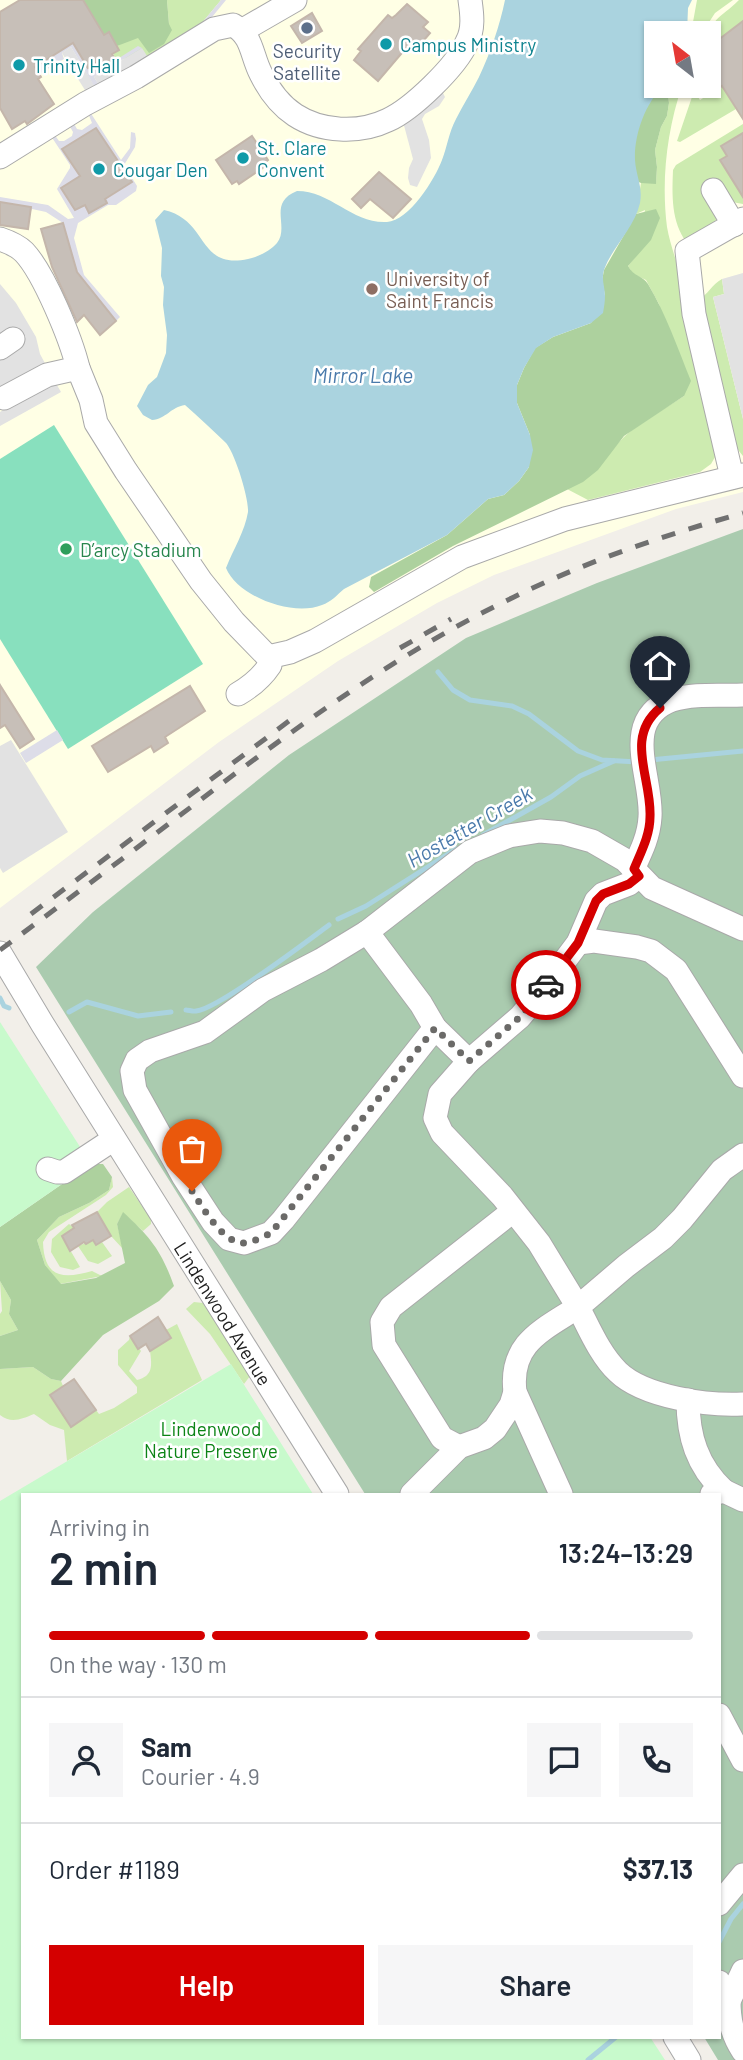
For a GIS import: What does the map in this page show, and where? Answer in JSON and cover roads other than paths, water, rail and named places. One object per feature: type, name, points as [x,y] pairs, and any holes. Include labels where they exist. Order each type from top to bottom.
[{"type":"street","points":[[243,30],[295,0]]},
{"type":"street","points":[[0,157],[214,29],[233,25],[243,30],[261,75],[278,101],[295,115],[322,129],[354,128],[387,121],[430,88],[456,62],[469,40],[473,19],[470,0]]},
{"type":"street","points":[[268,657],[315,642],[472,553],[565,519],[738,476],[694,314],[687,251],[738,222],[713,190]]},
{"type":"street","points":[[0,239],[12,243],[25,253],[37,272],[72,344],[96,423],[125,471],[201,580],[234,622],[268,657],[270,665],[266,671],[238,694]]},
{"type":"street","points":[[1,397],[47,374],[78,368]]},
{"type":"street","points":[[743,695],[687,697],[671,701],[646,723],[642,734],[642,750],[651,802],[650,819],[649,832],[636,872],[629,884],[603,894],[596,901],[578,943],[520,1017],[469,1061],[440,1094],[435,1118],[442,1133],[539,1243],[595,1340],[618,1373],[646,1388],[688,1400],[743,1404]]},
{"type":"street","points":[[435,1028],[271,1233],[249,1241],[236,1242],[229,1239],[214,1222],[183,1176],[135,1090],[132,1071],[137,1060],[150,1051],[205,1032],[263,990],[367,932],[470,852],[509,836],[540,831],[573,835],[625,860],[660,892],[743,929]]},
{"type":"street","points":[[367,932],[421,1003],[435,1028],[469,1061]]},
{"type":"street","points":[[578,943],[594,941],[637,947],[651,951],[676,970],[743,1076]]},
{"type":"street","name":"Lindenwood Avenue","points":[[0,953],[336,1493]]},
{"type":"street","points":[[48,1169],[64,1172],[114,1139]]},
{"type":"street","points":[[561,1493],[515,1392],[514,1365],[526,1343],[578,1307],[625,1266],[663,1238],[722,1170],[743,1155]]},
{"type":"street","points":[[459,1447],[442,1438],[384,1345],[382,1322],[391,1307],[513,1211]]},
{"type":"street","points":[[484,1438],[495,1429],[508,1411],[515,1392]]},
{"type":"street","points":[[688,1400],[688,1424],[694,1447],[705,1470],[727,1495]]},
{"type":"street","points":[[413,1493],[459,1447],[484,1438],[531,1429]]},
{"type":"street","points":[[721,1719],[743,1760]]},
{"type":"street","points":[[721,1902],[743,1875]]},
{"type":"street","points":[[743,1971],[724,1991],[729,2021],[743,2051]]},
{"type":"street","points":[[676,2039],[689,2060]]},
{"type":"water","name":"Mirror Lake","points":[[505,0],[692,0],[688,8],[687,21],[644,21],[644,98],[654,98],[639,130],[635,150],[640,203],[633,221],[604,270],[603,313],[591,323],[553,337],[536,348],[524,368],[517,385],[517,403],[533,450],[529,467],[504,495],[488,499],[447,535],[344,589],[325,604],[296,608],[268,602],[242,588],[226,568],[248,512],[244,486],[229,447],[185,405],[152,420],[143,415],[137,406],[148,385],[157,377],[166,353],[162,248],[155,220],[164,210],[178,215],[189,223],[211,251],[232,260],[256,257],[277,243],[283,202],[297,191],[321,196],[363,218],[375,221],[387,222],[404,215],[420,198],[439,168],[454,124],[479,77]]},
{"type":"waterway","points":[[438,672],[453,690],[470,700],[512,706],[529,714],[578,751],[602,760],[638,762]]},
{"type":"waterway","points":[[650,760],[743,751]]},
{"type":"waterway","name":"Hostetter Creek","points":[[483,835],[551,797],[580,776],[614,761]]},
{"type":"waterway","name":"Hostetter Creek","points":[[338,919],[366,906],[456,849]]},
{"type":"waterway","name":"Hostetter Creek","points":[[186,1010],[195,1011],[223,999],[329,925]]},
{"type":"waterway","name":"Hostetter Creek","points":[[0,998],[4,1006],[9,1008]]},
{"type":"waterway","name":"Hostetter Creek","points":[[69,1012],[87,1002],[138,1016],[171,1012]]},
{"type":"waterway","points":[[721,1938],[743,1904]]},
{"type":"waterway","points":[[588,2060],[614,2039]]},
{"type":"railway","points":[[0,950],[271,747],[389,666],[471,619],[570,572],[656,540],[743,513]]},
{"type":"railway","points":[[400,648],[451,619]]},
{"type":"railway","points":[[31,914],[297,715]]},
{"type":"place","name":"Security Satellite","points":[[307,28]]},
{"type":"place","name":"Campus Ministry","points":[[386,44]]},
{"type":"place","name":"Trinity Hall","points":[[19,65]]},
{"type":"place","name":"St. Clare Convent","points":[[243,158]]},
{"type":"place","name":"Cougar Den","points":[[99,169]]},
{"type":"place","name":"University of Saint Francis","points":[[372,289]]},
{"type":"place","name":"D’arcy Stadium","points":[[66,549]]},
{"type":"park label","name":"Lindenwood Nature Preserve","points":[[211,1439]]}]
